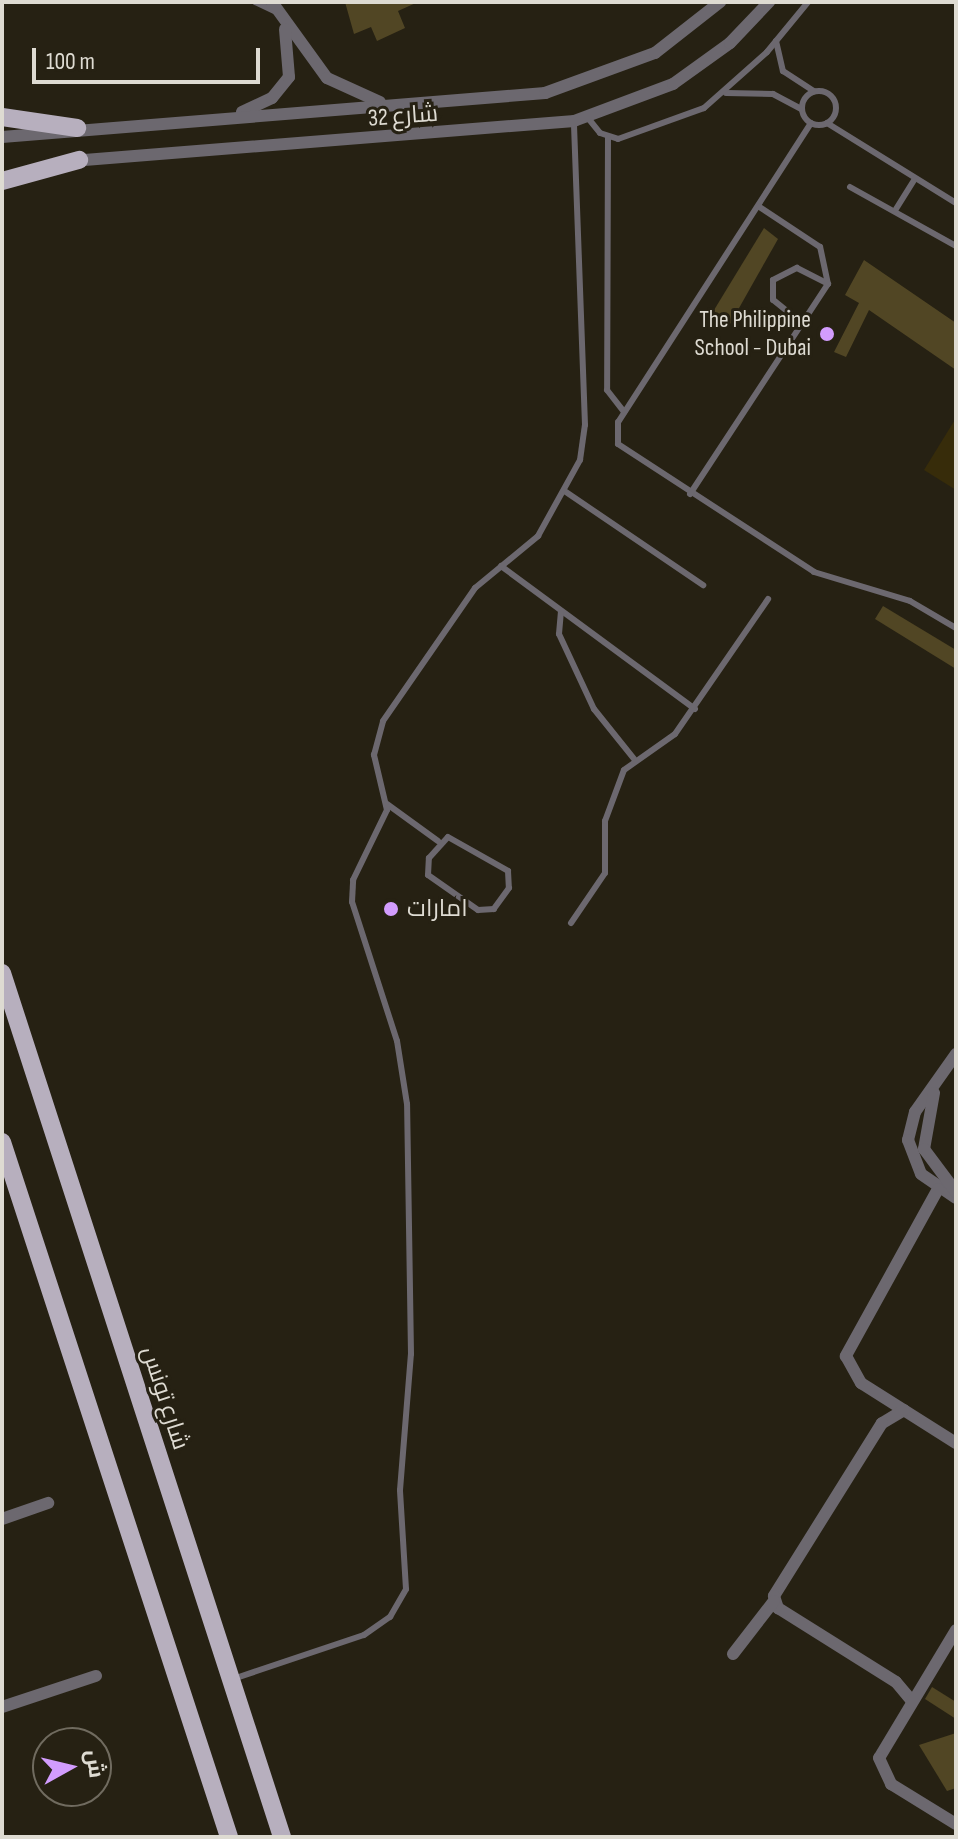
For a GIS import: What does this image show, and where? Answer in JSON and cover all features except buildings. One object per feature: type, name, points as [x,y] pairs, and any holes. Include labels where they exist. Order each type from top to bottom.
[{"type":"main road","points":[[2,117],[43,117],[77,128]]},
{"type":"main road","points":[[2,181],[79,160]]},
{"type":"main road","name":"شارع تونس","points":[[2,973],[282,1837]]},
{"type":"main road","points":[[2,1142],[229,1837]]},
{"type":"street","name":"شارع 32","points":[[2,137],[77,128],[399,104],[584,84],[655,53],[720,2]]},
{"type":"street","name":"شارع 32","points":[[2,171],[79,160],[588,118],[641,100],[703,65],[769,2]]},
{"type":"street","points":[[275,7],[339,88],[399,104]]},
{"type":"street","points":[[232,116],[272,98],[289,77],[291,49],[275,7]]},
{"type":"street","points":[[956,1054],[915,1112],[908,1140],[916,1166],[938,1189],[956,1198]]},
{"type":"street","points":[[936,1086],[924,1149],[956,1192]]},
{"type":"street","points":[[938,1189],[846,1349],[855,1377],[956,1443]]},
{"type":"street","points":[[733,1654],[774,1601],[882,1423],[904,1410]]},
{"type":"street","points":[[2,1519],[48,1503]]},
{"type":"street","points":[[774,1601],[911,1700]]},
{"type":"street","points":[[956,1630],[883,1746],[881,1772],[956,1824]]},
{"type":"street","points":[[2,1707],[96,1676]]},
{"type":"lane","points":[[255,2],[275,7]]},
{"type":"lane","points":[[608,137],[654,131],[726,93],[808,2]]},
{"type":"lane","points":[[776,41],[783,71],[835,101],[827,123]]},
{"type":"lane","points":[[726,93],[758,91],[801,109],[811,123]]},
{"type":"lane","points":[[801,109],[814,91]]},
{"type":"lane","points":[[588,118],[608,137],[607,390],[624,412]]},
{"type":"lane","points":[[231,1680],[378,1627],[400,1604],[409,1574],[400,1490],[411,1354],[407,1104],[397,1041],[351,891],[387,804],[374,755],[383,721],[475,588],[538,536],[566,492],[585,425],[574,121]]},
{"type":"lane","points":[[811,123],[827,123],[956,203]]},
{"type":"lane","points":[[811,123],[624,412],[616,429],[622,450],[828,579],[910,601],[956,628]]},
{"type":"lane","points":[[896,209],[915,178]]},
{"type":"lane","points":[[850,187],[896,209],[956,246]]},
{"type":"lane","points":[[690,494],[828,284],[820,247],[758,206]]},
{"type":"lane","points":[[803,324],[773,300],[773,280],[797,268],[828,284]]},
{"type":"lane","points":[[566,492],[703,585]]},
{"type":"lane","points":[[501,566],[695,709]]},
{"type":"lane","points":[[571,923],[605,873],[605,821],[634,759],[669,740],[695,709],[768,599]]},
{"type":"lane","points":[[561,611],[559,634],[594,709],[634,759]]},
{"type":"lane","points":[[387,804],[438,841],[459,839],[508,871],[509,888],[494,909],[478,910],[428,875],[426,863],[438,841]]},
{"type":"shaded area","points":[[956,418],[956,490],[924,470]]},
{"type":"place","name":"The Philippine School - Dubai","points":[[827,334]]},
{"type":"place","name":"امارات","points":[[391,909]]}]
